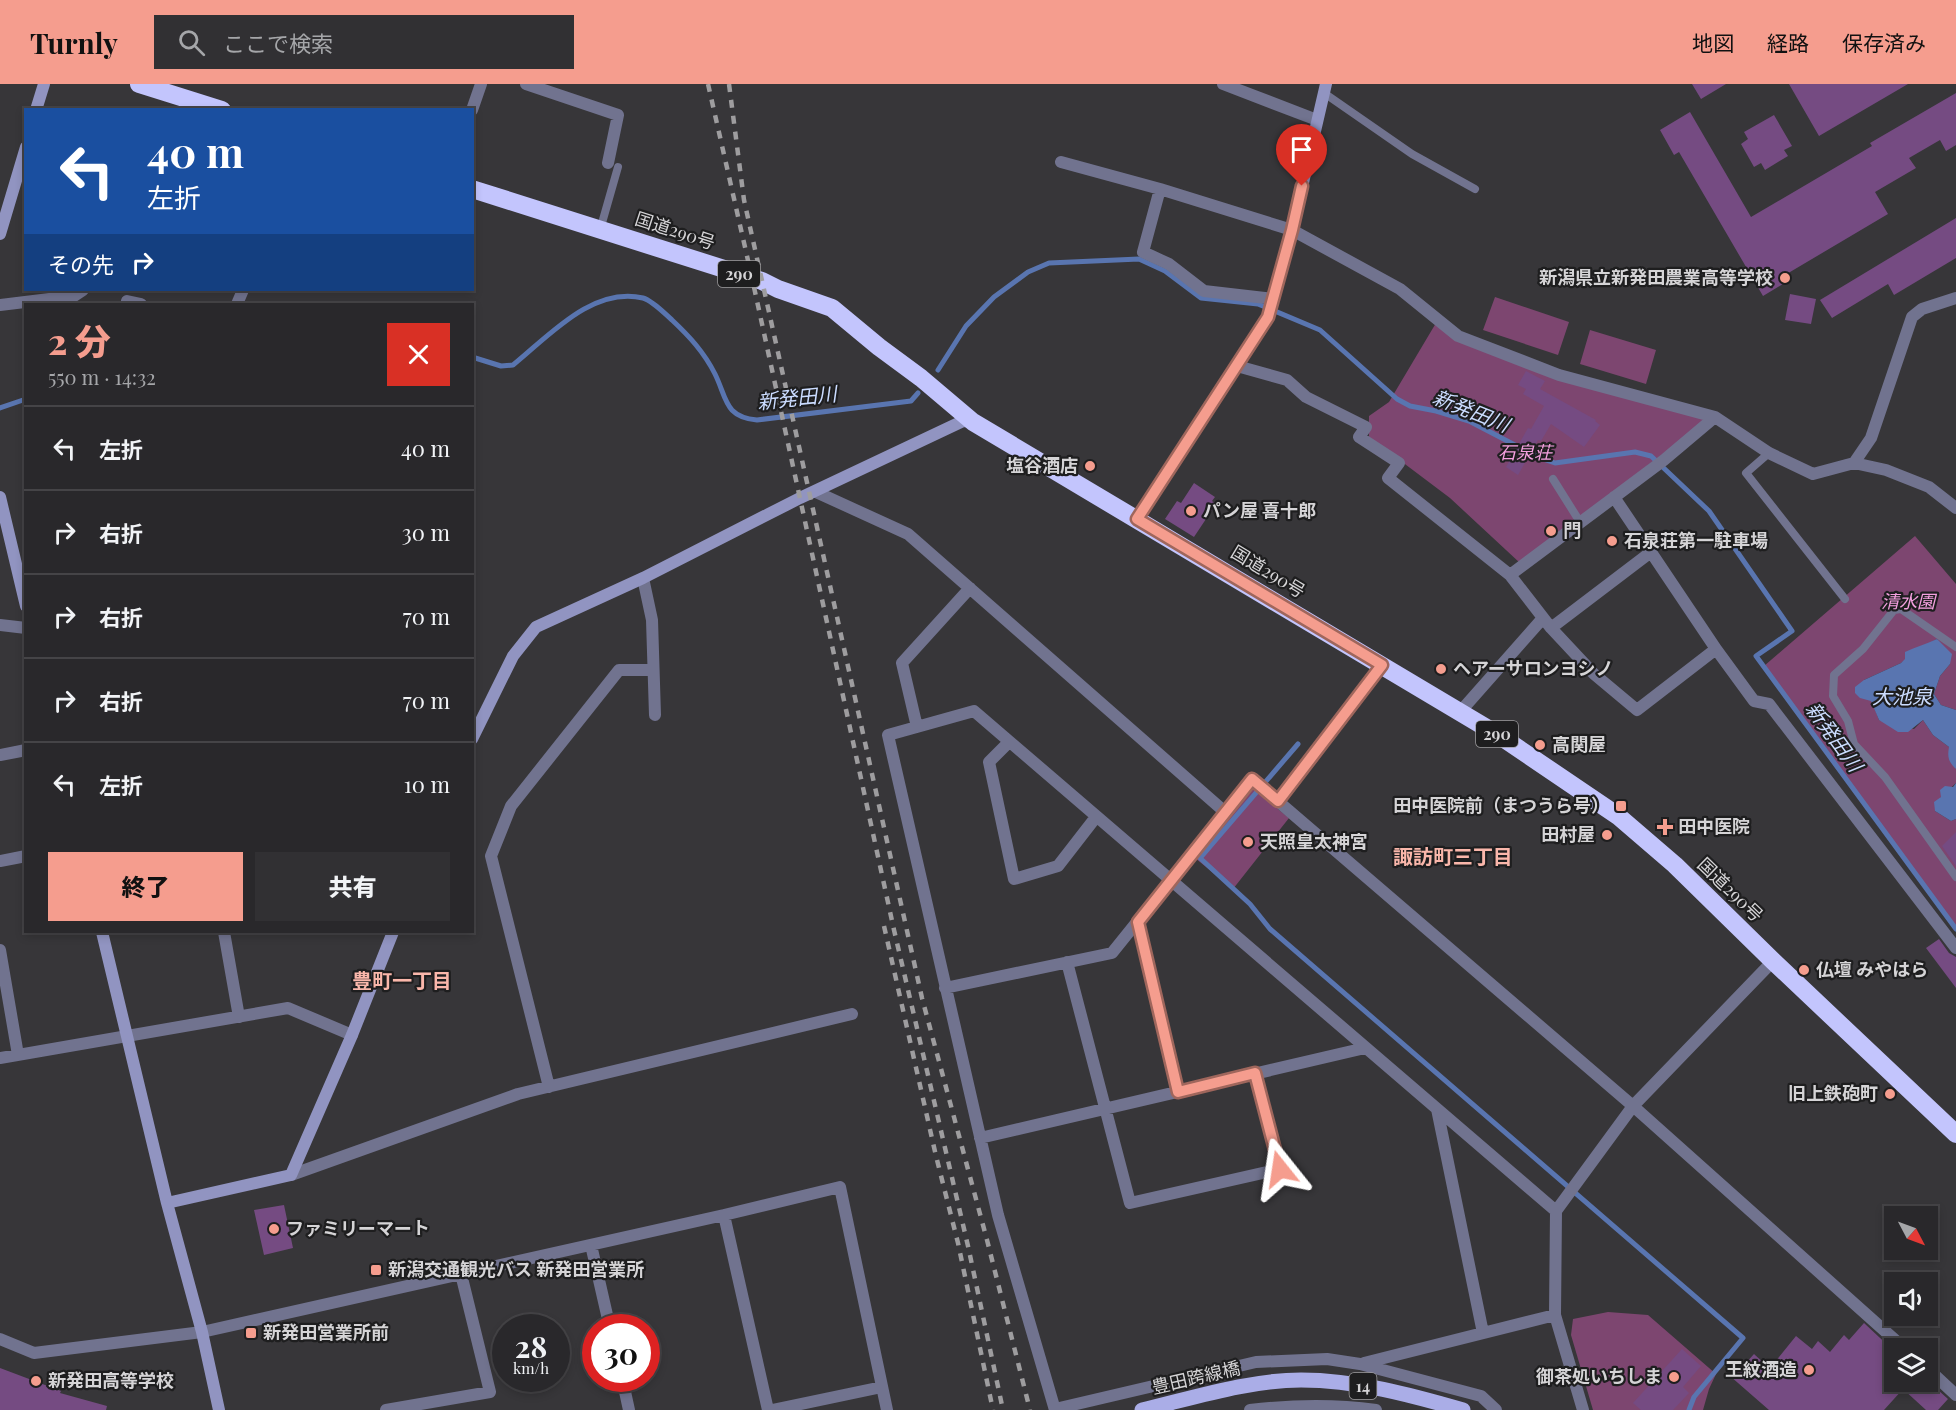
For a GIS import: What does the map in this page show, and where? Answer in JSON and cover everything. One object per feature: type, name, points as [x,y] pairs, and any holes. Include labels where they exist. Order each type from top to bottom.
[{"type":"highway","points":[[139,84],[216,108]]},
{"type":"highway","name":"国道290号","points":[[474,190],[762,281],[832,308],[921,378],[972,422],[1500,736],[1618,816],[1675,865],[1956,1134]]},
{"type":"main road","name":"豊田跨線橋","points":[[1142,1410],[1259,1383],[1301,1380],[1356,1384],[1419,1397],[1463,1410]]},
{"type":"street","points":[[37,108],[44,84]]},
{"type":"street","points":[[473,108],[481,84]]},
{"type":"street","points":[[526,84],[618,115],[613,165]]},
{"type":"street","points":[[1223,84],[1317,120]]},
{"type":"street","points":[[1137,519],[1268,317],[1292,230],[1325,88]]},
{"type":"street","points":[[0,234],[24,154]]},
{"type":"street","points":[[1061,162],[1160,189],[1292,230],[1400,289],[1458,336],[1559,375],[1715,417],[1769,453],[1813,474],[1854,463],[1886,470],[1929,487],[1956,508]]},
{"type":"street","points":[[1160,189],[1143,252],[1169,264],[1203,291],[1274,299]]},
{"type":"street","points":[[0,305],[74,296],[82,291]]},
{"type":"street","points":[[1854,463],[1871,438],[1912,317],[1922,309],[1956,298]]},
{"type":"street","points":[[127,301],[136,303]]},
{"type":"street","points":[[1236,366],[1287,380],[1306,397],[1366,427],[1359,437],[1399,463],[1388,478],[1510,575],[1551,628],[1594,674],[1637,710],[1716,649]]},
{"type":"street","points":[[1510,575],[1660,463],[1715,417]]},
{"type":"street","points":[[474,736],[513,656],[536,627],[643,578],[963,421],[972,422]]},
{"type":"street","points":[[816,492],[908,534],[1225,812]]},
{"type":"street","points":[[0,497],[24,598]]},
{"type":"street","points":[[1614,497],[1716,649],[1754,701],[1769,705],[1956,948]]},
{"type":"street","points":[[1551,628],[1651,552]]},
{"type":"street","points":[[643,578],[652,620],[655,715]]},
{"type":"street","points":[[917,727],[902,663],[970,588]]},
{"type":"street","points":[[1460,712],[1543,618]]},
{"type":"street","points":[[0,626],[24,628]]},
{"type":"street","points":[[1278,801],[1382,665]]},
{"type":"street","points":[[549,1087],[491,856],[511,806],[620,670],[653,670]]},
{"type":"street","points":[[1496,1410],[1481,1395],[1360,1364],[1327,1359],[1256,1362],[1055,1410],[998,1215],[888,735],[974,711],[1556,1211]]},
{"type":"street","points":[[1009,742],[989,762],[1014,879],[1058,866],[1096,817]]},
{"type":"street","points":[[0,755],[24,750]]},
{"type":"street","points":[[945,988],[1112,953],[1252,779],[1633,1106],[1893,1338]]},
{"type":"street","points":[[0,861],[24,856]]},
{"type":"street","points":[[1138,922],[1178,1092]]},
{"type":"street","points":[[102,933],[167,1203],[202,1332],[219,1410]]},
{"type":"street","points":[[224,933],[239,1017]]},
{"type":"street","points":[[291,1175],[352,1035],[393,933]]},
{"type":"street","points":[[0,950],[18,1055]]},
{"type":"street","points":[[1582,1410],[1555,1314],[1553,1275],[1556,1211],[1633,1106],[1773,961]]},
{"type":"street","points":[[1067,962],[1130,1203],[1280,1169],[1255,1073]]},
{"type":"street","points":[[0,1058],[288,1008],[352,1035]]},
{"type":"street","points":[[167,1203],[291,1175],[518,1094],[852,1014]]},
{"type":"street","points":[[980,1138],[1365,1047]]},
{"type":"street","points":[[1437,1109],[1482,1333]]},
{"type":"street","points":[[0,1339],[34,1353],[202,1332],[840,1187],[887,1410]]},
{"type":"street","points":[[724,1215],[770,1410],[882,1387]]},
{"type":"street","points":[[591,1245],[607,1314]]},
{"type":"street","points":[[386,1410],[490,1392],[461,1274]]},
{"type":"street","points":[[1360,1364],[1555,1314]]},
{"type":"street","points":[[1938,1378],[1956,1395]]},
{"type":"street","points":[[625,1392],[629,1410]]},
{"type":"street","points":[[1250,1410],[1290,1405],[1376,1410]]},
{"type":"lane","points":[[1325,88],[1412,154],[1475,189]]},
{"type":"lane","points":[[600,230],[613,165]]},
{"type":"lane","points":[[1769,453],[1746,473],[1845,599]]},
{"type":"lane","points":[[1553,479],[1580,522]]},
{"type":"lane","points":[[1956,647],[1901,609],[1894,610],[1863,649],[1834,675],[1833,696],[1848,721],[1854,744],[1885,777],[1956,877]]},
{"type":"green space","points":[[1495,297],[1569,322],[1558,355],[1483,330]]},
{"type":"green space","name":"石泉荘","points":[[1436,323],[1454,337],[1710,418],[1520,563],[1450,498],[1369,437],[1369,416],[1389,402]]},
{"type":"green space","points":[[1590,330],[1656,350],[1646,384],[1580,364]]},
{"type":"green space","name":"清水園","points":[[1915,536],[1956,584],[1956,710],[1941,705],[1934,694],[1940,676],[1950,664],[1937,639],[1901,663],[1864,680],[1879,720],[1914,729],[1923,720],[1933,735],[1949,747],[1956,769],[1956,783],[1941,797],[1935,811],[1951,821],[1956,819],[1956,929],[1764,666]]},
{"type":"green space","points":[[1253,789],[1289,818],[1233,889],[1195,858]]},
{"type":"green space","points":[[1608,1312],[1648,1315],[1716,1374],[1703,1410],[1593,1410],[1571,1335],[1573,1319]]},
{"type":"water","name":"大池泉","points":[[1937,639],[1952,654],[1950,664],[1940,676],[1934,694],[1941,705],[1956,710],[1956,769],[1949,760],[1949,747],[1933,735],[1923,720],[1908,732],[1898,732],[1879,720],[1871,701],[1860,698],[1855,693],[1855,687],[1864,680],[1901,663],[1905,659],[1905,652]]},
{"type":"water","points":[[1956,783],[1956,819],[1951,821],[1935,811],[1934,802],[1941,797],[1940,790],[1945,786],[1953,787]]},
{"type":"building","points":[[1692,84],[1726,84],[1701,99]]},
{"type":"building","points":[[1789,84],[1908,84],[1819,136]]},
{"type":"building","points":[[1956,93],[1956,145],[1946,151],[1940,140],[1909,158],[1916,168],[1875,192],[1888,214],[1785,275],[1788,281],[1763,296],[1679,152],[1674,155],[1660,130],[1690,112],[1751,217],[1872,146],[1870,143]]},
{"type":"building","points":[[1774,115],[1792,146],[1784,150],[1788,156],[1765,170],[1761,163],[1754,167],[1741,144],[1748,139],[1744,132]]},
{"type":"building","points":[[1956,218],[1956,258],[1894,295],[1888,284],[1832,318],[1820,300]]},
{"type":"building","points":[[1790,294],[1816,299],[1811,324],[1785,320]]},
{"type":"building","points":[[1526,371],[1545,381],[1540,389],[1596,420],[1600,425],[1584,447],[1551,424],[1541,441],[1538,440],[1518,475],[1506,467],[1528,428],[1531,429],[1544,406],[1523,394],[1526,389],[1518,385]]},
{"type":"building","name":"パン屋 喜十郎","points":[[1194,483],[1215,497],[1212,501],[1216,504],[1194,537],[1165,519],[1177,501],[1181,503]]},
{"type":"building","points":[[1956,832],[1956,866],[1942,846]]},
{"type":"building","points":[[1939,939],[1949,953],[1956,957],[1956,988],[1926,948]]},
{"type":"building","name":"ファミリーマート","points":[[284,1205],[293,1248],[264,1255],[254,1210]]},
{"type":"building","name":"王紋酒造","points":[[1864,1323],[1884,1342],[1884,1392],[1900,1392],[1884,1410],[1769,1410],[1730,1376],[1741,1362],[1745,1364],[1754,1354],[1767,1366],[1772,1359],[1775,1362],[1796,1336],[1812,1349],[1818,1341],[1830,1352],[1844,1335],[1849,1340]]},
{"type":"building","name":"御茶処いちしま","points":[[1682,1349],[1701,1366],[1683,1387],[1689,1393],[1673,1410],[1641,1410],[1633,1403]]},
{"type":"building","points":[[0,1368],[61,1391],[60,1393],[107,1406],[106,1410],[0,1410]]},
{"type":"building","name":"王紋酒造","points":[[1938,1390],[1948,1399],[1938,1410],[1926,1410],[1906,1392],[1938,1392]]},
{"type":"waterway","name":"新発田川","points":[[938,370],[966,326],[994,297],[1028,272],[1049,263],[1139,259],[1165,271],[1201,298],[1258,304],[1320,330],[1397,399],[1410,406],[1469,421],[1540,458],[1555,463],[1635,452],[1651,456],[1709,511],[1792,631],[1756,656],[1956,929]]},
{"type":"waterway","name":"新発田川","points":[[474,358],[501,366],[513,365],[572,317],[606,299],[624,296],[647,300],[678,326],[706,359],[728,405],[738,415],[746,418],[757,420],[911,401],[918,393]]},
{"type":"waterway","name":"新発田川","points":[[0,408],[24,400]]},
{"type":"waterway","points":[[1298,744],[1200,858],[1250,904],[1270,929],[1743,1338],[1694,1397],[1689,1410]]},
{"type":"railway","points":[[708,84],[894,930],[968,1246],[1003,1410]]},
{"type":"railway","points":[[729,84],[744,200],[922,998],[1030,1410]]},
{"type":"railway","points":[[884,926],[958,1243],[993,1410]]},
{"type":"place","name":"新潟県立新発田農業高等学校","points":[[1785,278]]},
{"type":"place","name":"塩谷酒店","points":[[1090,466]]},
{"type":"place","name":"パン屋 喜十郎","points":[[1191,511]]},
{"type":"place","name":"門","points":[[1551,531]]},
{"type":"place","name":"石泉荘第一駐車場","points":[[1612,541]]},
{"type":"place","name":"ヘアーサロンヨシノ","points":[[1441,669]]},
{"type":"place","name":"高関屋","points":[[1540,745]]},
{"type":"place","name":"田中医院前（まつうら号）","points":[[1621,806]]},
{"type":"place","name":"田中医院","points":[[1665,827]]},
{"type":"place","name":"田村屋","points":[[1607,835]]},
{"type":"place","name":"天照皇太神宮","points":[[1248,842]]},
{"type":"place","name":"仏壇 みやはら","points":[[1804,970]]},
{"type":"place","name":"旧上鉄砲町","points":[[1890,1094]]},
{"type":"place","name":"ファミリーマート","points":[[274,1229]]},
{"type":"place","name":"新潟交通観光バス 新発田営業所","points":[[376,1270]]},
{"type":"place","name":"新発田営業所前","points":[[251,1333]]},
{"type":"place","name":"王紋酒造","points":[[1809,1370]]},
{"type":"place","name":"御茶処いちしま","points":[[1674,1377]]},
{"type":"place","name":"新発田高等学校","points":[[36,1381]]},
{"type":"district","name":"諏訪町三丁目","points":[[1453,857]]},
{"type":"district","name":"豊町一丁目","points":[[402,981]]},
{"type":"route","points":[[1280,1169],[1255,1073],[1178,1092],[1138,922],[1252,779],[1278,801],[1382,665],[1137,519],[1268,317],[1302,186]]}]
